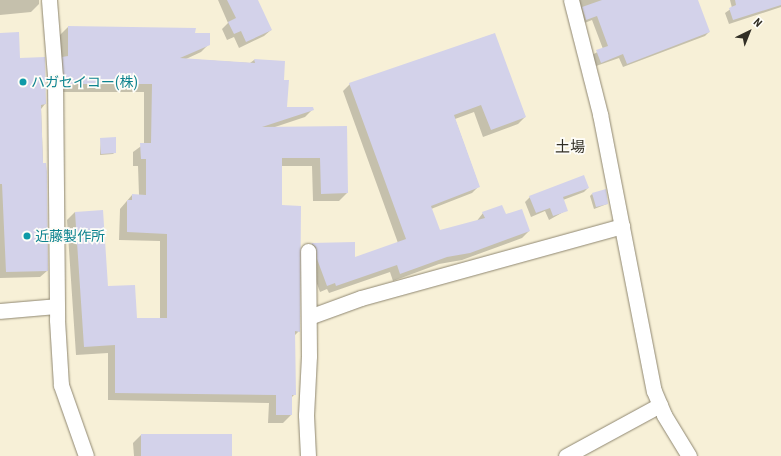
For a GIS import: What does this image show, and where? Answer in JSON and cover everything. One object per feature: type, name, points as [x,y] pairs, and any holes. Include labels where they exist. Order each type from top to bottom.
[{"type":"street","points":[[49,0],[55,76],[57,306],[61,384],[86,456]]},
{"type":"street","points":[[571,0],[600,114],[654,391],[660,406],[689,456]]},
{"type":"street","points":[[309,317],[361,298],[622,226]]},
{"type":"street","points":[[308,251],[309,317],[306,415],[308,456]]},
{"type":"street","points":[[0,311],[57,306]]},
{"type":"street","points":[[566,456],[660,406]]},
{"type":"building","points":[[227,0],[258,0],[272,30],[246,42],[241,31],[234,34],[228,22],[236,18]]},
{"type":"building","points":[[602,0],[698,0],[710,32],[627,64],[623,54],[601,63],[596,50],[608,46],[597,16],[586,20],[582,7]]},
{"type":"building","points":[[735,0],[781,0],[781,5],[733,20],[729,8],[736,5]]},
{"type":"building","points":[[68,26],[196,28],[195,33],[210,33],[210,45],[180,58],[255,63],[254,59],[285,61],[284,80],[289,80],[287,107],[313,107],[314,110],[262,127],[347,126],[348,193],[321,194],[320,158],[282,158],[282,205],[301,206],[300,332],[295,331],[296,395],[292,395],[292,415],[276,415],[276,395],[115,393],[115,345],[84,347],[75,212],[103,210],[108,286],[135,285],[137,318],[167,318],[167,234],[127,232],[127,200],[132,200],[132,194],[146,195],[146,159],[141,159],[140,143],[151,143],[152,84],[64,84],[62,57],[68,56]]},
{"type":"building","points":[[19,32],[20,58],[45,57],[46,104],[41,105],[43,163],[46,163],[47,172],[48,271],[6,272],[2,184],[0,184],[0,33]]},
{"type":"building","points":[[495,33],[526,117],[491,130],[481,105],[454,115],[480,187],[431,206],[440,230],[485,218],[482,212],[502,205],[506,214],[522,209],[530,231],[470,253],[447,257],[400,274],[397,265],[336,286],[335,283],[327,286],[317,259],[316,247],[311,243],[355,242],[355,257],[406,239],[349,83]]},
{"type":"building","points":[[116,137],[116,153],[101,154],[100,138]]},
{"type":"building","points":[[584,175],[589,188],[563,197],[568,211],[553,216],[550,208],[536,213],[529,196]]},
{"type":"building","points":[[606,189],[608,204],[596,207],[592,193]]},
{"type":"building","points":[[141,434],[232,434],[232,456],[141,456]]},
{"type":"place","name":"ハガセイコー(株)","points":[[23,82]]},
{"type":"place","name":"近藤製作所","points":[[27,236]]},
{"type":"district","name":"土場","points":[[570,148]]}]
